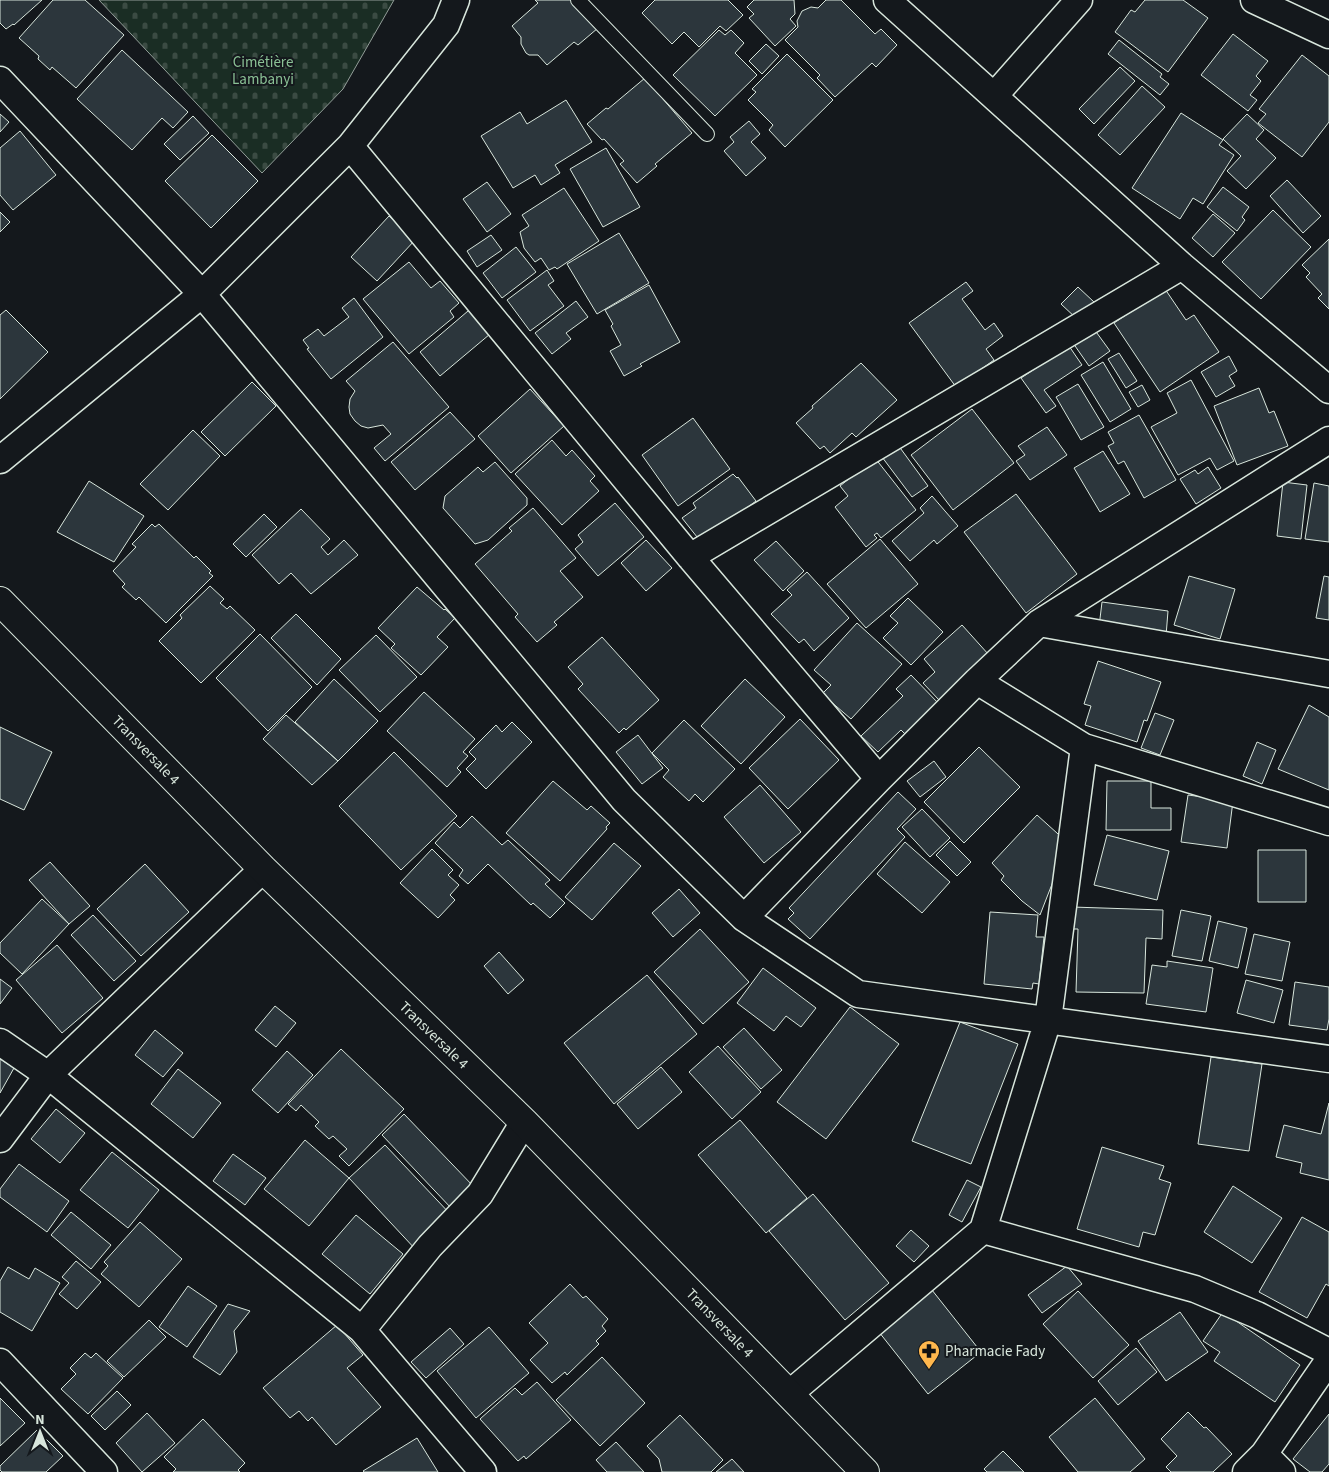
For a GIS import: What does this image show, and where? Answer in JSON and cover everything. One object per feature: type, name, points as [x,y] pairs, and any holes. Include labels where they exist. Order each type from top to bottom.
[{"type":"main road","name":"Transversale 4","points":[[0,601],[263,869],[524,1122],[865,1472]]},
{"type":"street","points":[[0,460],[202,294],[350,146],[446,25],[456,0]]},
{"type":"street","points":[[887,0],[1182,266],[1329,390]]},
{"type":"street","points":[[994,96],[1079,0]]},
{"type":"street","points":[[1254,0],[1329,35]]},
{"type":"street","points":[[0,80],[202,294],[624,800],[744,918],[858,994],[1329,1059]]},
{"type":"street","points":[[350,146],[690,556],[879,779]]},
{"type":"street","points":[[690,556],[1182,266]]},
{"type":"street","points":[[744,918],[977,681],[1040,623],[1329,440]]},
{"type":"street","points":[[1040,623],[1329,674]]},
{"type":"street","points":[[977,681],[1084,747],[1329,822]]},
{"type":"street","points":[[789,1394],[983,1230],[1048,1020],[1084,747]]},
{"type":"street","points":[[0,1140],[48,1076],[263,869]]},
{"type":"street","points":[[0,1042],[48,1076],[362,1330],[483,1472]]},
{"type":"street","points":[[362,1330],[430,1246],[480,1194],[524,1122]]},
{"type":"street","points":[[983,1230],[1195,1289],[1257,1314],[1329,1352]]},
{"type":"street","points":[[1264,1466],[1329,1360]]},
{"type":"street","points":[[0,1362],[104,1472]]},
{"type":"lane","points":[[578,0],[707,134]]},
{"type":"green space","name":"Cimétière Lambanyi","points":[[99,0],[394,0],[343,89],[262,173]]},
{"type":"building","points":[[0,0],[42,0],[14,25],[6,29],[0,23]]},
{"type":"building","points":[[53,0],[85,0],[124,35],[76,88],[52,67],[50,70],[38,59],[39,56],[19,38]]},
{"type":"building","points":[[535,0],[573,0],[598,28],[578,45],[574,42],[547,65],[538,55],[526,53],[521,44],[521,37],[512,26],[538,3]]},
{"type":"building","points":[[655,0],[728,0],[743,15],[726,31],[720,26],[699,47],[684,32],[672,44],[642,13]]},
{"type":"building","points":[[754,0],[794,0],[795,14],[790,19],[796,26],[775,46],[749,18],[754,14],[747,7]]},
{"type":"building","points":[[826,0],[841,0],[875,34],[881,29],[897,45],[876,67],[872,63],[835,97],[817,78],[820,75],[785,40],[798,27],[797,21],[802,11],[811,7],[818,8]]},
{"type":"building","points":[[1145,0],[1183,0],[1208,18],[1168,72],[1115,32],[1131,10],[1135,12]]},
{"type":"building","points":[[719,30],[725,35],[731,30],[744,43],[735,53],[757,75],[715,116],[673,75]]},
{"type":"building","points":[[1233,34],[1268,61],[1256,76],[1261,81],[1250,95],[1257,100],[1248,111],[1201,75]]},
{"type":"building","points":[[1119,40],[1162,74],[1160,77],[1169,84],[1160,95],[1108,54]]},
{"type":"building","points":[[766,44],[779,56],[762,74],[749,61]]},
{"type":"building","points":[[122,50],[188,112],[173,128],[162,118],[132,150],[77,99]]},
{"type":"building","points":[[787,54],[833,100],[785,147],[769,130],[773,125],[748,100],[756,92],[752,89]]},
{"type":"building","points":[[1302,55],[1329,76],[1329,122],[1302,157],[1258,123],[1266,114],[1259,109]]},
{"type":"building","points":[[1120,67],[1135,81],[1094,124],[1079,109]]},
{"type":"building","points":[[645,78],[692,133],[655,164],[657,166],[637,183],[620,164],[624,161],[587,124]]},
{"type":"building","points":[[1142,86],[1165,107],[1120,155],[1098,135]]},
{"type":"building","points":[[566,100],[592,142],[555,165],[560,173],[541,185],[535,175],[513,188],[481,136],[520,112],[527,124]]},
{"type":"building","points":[[1181,113],[1223,140],[1219,145],[1234,155],[1203,204],[1193,198],[1180,219],[1132,188]]},
{"type":"building","points":[[0,114],[9,122],[0,132]]},
{"type":"building","points":[[1247,114],[1264,130],[1256,139],[1276,158],[1246,189],[1227,171],[1241,156],[1223,139]]},
{"type":"building","points":[[193,116],[209,133],[180,160],[164,144]]},
{"type":"building","points":[[749,121],[760,134],[751,142],[766,158],[746,176],[724,151],[734,142],[730,137]]},
{"type":"building","points":[[20,131],[56,175],[13,210],[0,195],[0,148]]},
{"type":"building","points":[[212,135],[258,181],[211,228],[165,181]]},
{"type":"building","points":[[606,148],[640,207],[603,227],[570,169]]},
{"type":"building","points":[[1287,180],[1321,216],[1303,233],[1270,196]]},
{"type":"building","points":[[487,182],[511,214],[487,232],[463,199]]},
{"type":"building","points":[[1223,187],[1249,207],[1242,217],[1245,220],[1237,231],[1207,207]]},
{"type":"building","points":[[564,188],[599,241],[557,269],[555,267],[549,270],[541,258],[535,262],[524,248],[520,232],[529,226],[522,215]]},
{"type":"building","points":[[1273,210],[1311,247],[1261,299],[1222,262]]},
{"type":"building","points":[[0,212],[10,222],[0,232]]},
{"type":"building","points":[[1213,214],[1235,233],[1213,257],[1192,238]]},
{"type":"building","points":[[389,216],[415,240],[377,281],[351,257]]},
{"type":"building","points":[[619,233],[649,283],[597,314],[567,264]]},
{"type":"building","points":[[491,235],[502,250],[477,267],[467,251]]},
{"type":"building","points":[[1329,239],[1329,309],[1318,298],[1322,294],[1306,277],[1310,273],[1302,265]]},
{"type":"building","points":[[516,247],[536,272],[502,298],[483,273]]},
{"type":"building","points":[[409,262],[431,288],[440,281],[459,303],[450,311],[454,317],[409,354],[363,299]]},
{"type":"building","points":[[547,270],[554,281],[548,285],[564,306],[530,331],[507,300]]},
{"type":"building","points":[[966,282],[973,291],[962,299],[985,330],[994,323],[1003,336],[986,349],[994,360],[956,387],[909,323]]},
{"type":"building","points":[[649,285],[680,342],[640,364],[642,366],[624,376],[610,351],[621,345],[605,310]]},
{"type":"building","points":[[1078,287],[1094,302],[1077,319],[1061,304]]},
{"type":"building","points":[[1165,289],[1186,320],[1194,315],[1219,352],[1160,392],[1114,323]]},
{"type":"building","points":[[354,298],[383,337],[331,379],[307,349],[309,348],[303,340],[318,329],[324,336],[349,317],[342,308]]},
{"type":"building","points":[[576,301],[588,317],[566,333],[571,339],[552,354],[535,333]]},
{"type":"building","points":[[475,305],[496,329],[440,376],[420,352]]},
{"type":"building","points":[[6,310],[48,352],[0,399],[0,315]]},
{"type":"building","points":[[1094,329],[1110,351],[1089,366],[1073,343]]},
{"type":"building","points":[[393,342],[449,407],[385,461],[374,448],[391,434],[383,425],[368,428],[361,426],[355,421],[350,414],[349,407],[350,399],[355,391],[346,381]]},
{"type":"building","points":[[1069,346],[1082,365],[1044,390],[1056,406],[1046,413],[1021,378]]},
{"type":"building","points":[[1119,353],[1137,381],[1126,388],[1108,359]]},
{"type":"building","points":[[1229,356],[1237,371],[1229,376],[1235,386],[1216,397],[1201,372]]},
{"type":"building","points":[[1103,362],[1131,409],[1110,422],[1081,375]]},
{"type":"building","points":[[861,363],[897,400],[856,437],[852,433],[830,453],[824,446],[820,449],[796,423],[813,408],[812,406]]},
{"type":"building","points":[[1191,380],[1234,461],[1217,470],[1210,458],[1178,475],[1151,427],[1177,413],[1167,393]]},
{"type":"building","points":[[252,382],[276,406],[225,456],[201,432]]},
{"type":"building","points":[[1078,384],[1104,427],[1081,440],[1056,397]]},
{"type":"building","points":[[1142,385],[1150,400],[1138,407],[1129,392]]},
{"type":"building","points":[[1259,388],[1269,413],[1274,411],[1288,446],[1237,465],[1214,406]]},
{"type":"building","points":[[530,389],[564,426],[511,473],[478,436]]},
{"type":"building","points":[[972,409],[1014,463],[953,510],[911,455]]},
{"type":"building","points":[[450,412],[475,439],[415,490],[391,462]]},
{"type":"building","points":[[1139,415],[1176,480],[1144,498],[1124,461],[1118,464],[1108,446],[1114,443],[1108,432]]},
{"type":"building","points":[[693,418],[730,469],[678,506],[642,455]]},
{"type":"building","points":[[1047,427],[1067,455],[1030,480],[1016,461],[1025,455],[1018,446]]},
{"type":"building","points":[[193,430],[220,456],[168,510],[140,484]]},
{"type":"building","points":[[552,440],[566,456],[572,450],[595,476],[590,481],[599,491],[562,525],[515,474]]},
{"type":"building","points":[[898,445],[928,486],[912,497],[882,457]]},
{"type":"building","points":[[1103,451],[1130,494],[1100,512],[1074,468]]},
{"type":"building","points":[[875,458],[916,510],[881,538],[877,533],[874,535],[877,538],[866,547],[835,507],[848,496],[840,486]]},
{"type":"building","points":[[495,462],[527,498],[527,505],[488,540],[475,544],[443,508],[445,496],[478,467],[483,472]]},
{"type":"building","points":[[1208,467],[1221,488],[1196,504],[1180,479],[1195,470],[1198,474]]},
{"type":"building","points":[[733,474],[738,477],[756,501],[701,542],[682,518],[696,508],[693,503]]},
{"type":"building","points":[[89,481],[144,516],[114,562],[57,532]]},
{"type":"building","points":[[1283,482],[1307,485],[1301,539],[1277,536]]},
{"type":"building","points":[[1314,483],[1329,486],[1329,542],[1305,539]]},
{"type":"building","points":[[1016,494],[1077,574],[1026,613],[964,532]]},
{"type":"building","points":[[932,496],[958,526],[937,544],[934,540],[910,561],[892,541],[924,513],[920,508]]},
{"type":"building","points":[[615,503],[644,537],[598,576],[575,549],[583,542],[578,535]]},
{"type":"building","points":[[533,508],[576,558],[560,571],[583,597],[554,622],[557,625],[537,642],[515,617],[518,614],[475,564],[512,531],[509,528]]},
{"type":"building","points":[[301,509],[330,539],[321,547],[328,555],[344,540],[358,555],[311,594],[291,573],[279,584],[252,555]]},
{"type":"building","points":[[264,514],[277,527],[246,557],[233,544]]},
{"type":"building","points":[[152,524],[155,527],[159,524],[194,558],[196,556],[211,571],[209,573],[213,576],[166,623],[139,597],[136,600],[122,587],[125,584],[113,571],[136,547],[132,544]]},
{"type":"building","points":[[880,539],[918,584],[866,628],[827,584]]},
{"type":"building","points":[[646,540],[672,568],[646,591],[621,563]]},
{"type":"building","points":[[776,541],[804,571],[783,591],[754,560]]},
{"type":"building","points":[[807,572],[849,618],[814,651],[804,639],[799,643],[771,614],[792,595],[787,590]]},
{"type":"building","points":[[1189,576],[1235,589],[1220,639],[1174,625]]},
{"type":"building","points":[[1324,576],[1329,577],[1329,620],[1316,618]]},
{"type":"building","points":[[210,586],[224,599],[220,603],[227,609],[230,606],[255,630],[201,683],[159,641],[182,618],[180,615]]},
{"type":"building","points":[[417,587],[455,618],[437,637],[448,647],[421,675],[391,648],[395,644],[378,628]]},
{"type":"building","points":[[908,598],[943,632],[911,665],[883,638],[898,623],[890,616]]},
{"type":"building","points":[[1102,602],[1168,611],[1166,636],[1099,627]]},
{"type":"building","points":[[296,614],[341,659],[317,685],[271,638]]},
{"type":"building","points":[[857,623],[902,664],[851,719],[822,694],[831,685],[814,670]]},
{"type":"building","points":[[962,625],[989,655],[939,700],[923,683],[935,672],[924,659]]},
{"type":"building","points":[[260,634],[312,687],[268,731],[216,678]]},
{"type":"building","points":[[376,635],[417,677],[380,712],[339,670]]},
{"type":"building","points":[[602,637],[659,700],[626,730],[624,728],[619,733],[578,689],[583,684],[568,667]]},
{"type":"building","points":[[1098,661],[1161,682],[1147,721],[1144,720],[1137,742],[1085,725],[1091,706],[1084,704]]},
{"type":"building","points":[[911,675],[941,706],[909,738],[901,730],[878,752],[861,736],[903,696],[896,689]]},
{"type":"building","points":[[334,679],[378,721],[338,761],[295,722]]},
{"type":"building","points":[[745,679],[785,717],[741,764],[701,726]]},
{"type":"building","points":[[424,692],[475,739],[463,752],[468,756],[457,768],[461,772],[447,787],[387,731]]},
{"type":"building","points":[[1309,705],[1329,717],[1329,790],[1278,769]]},
{"type":"building","points":[[1155,713],[1174,720],[1160,755],[1141,748]]},
{"type":"building","points":[[286,715],[338,761],[312,785],[263,739]]},
{"type":"building","points":[[800,719],[839,760],[788,809],[749,768]]},
{"type":"building","points":[[684,720],[735,769],[703,802],[695,794],[689,801],[663,777],[669,770],[652,753]]},
{"type":"building","points":[[512,722],[532,742],[486,789],[466,769],[476,759],[469,752],[496,725],[502,732]]},
{"type":"building","points":[[0,727],[52,752],[24,810],[0,799]]},
{"type":"building","points":[[638,735],[663,768],[642,784],[616,752]]},
{"type":"building","points":[[1257,742],[1276,750],[1262,784],[1243,776]]},
{"type":"building","points":[[979,747],[1020,787],[964,843],[924,802]]},
{"type":"building","points":[[394,752],[457,816],[401,870],[339,806]]},
{"type":"building","points":[[934,761],[946,777],[920,797],[907,781]]},
{"type":"building","points":[[553,781],[587,810],[591,806],[610,823],[606,827],[607,829],[560,881],[506,833]]},
{"type":"building","points":[[1107,781],[1151,781],[1151,808],[1171,808],[1171,830],[1106,830]]},
{"type":"building","points":[[760,785],[801,832],[764,863],[724,817]]},
{"type":"building","points":[[898,792],[916,809],[897,829],[905,837],[810,939],[788,919],[794,913],[789,908]]},
{"type":"building","points":[[1188,795],[1233,801],[1227,848],[1181,842]]},
{"type":"building","points":[[922,809],[950,838],[930,857],[902,827]]},
{"type":"building","points":[[1037,815],[1068,843],[1040,915],[1022,901],[1001,880],[1004,876],[992,863]]},
{"type":"building","points":[[472,816],[502,845],[508,840],[550,880],[545,884],[565,903],[550,918],[533,903],[531,905],[488,864],[468,884],[459,876],[463,870],[435,843],[454,822],[460,828]]},
{"type":"building","points":[[1107,835],[1169,851],[1157,900],[1094,885]]},
{"type":"building","points":[[950,841],[971,862],[957,876],[936,855]]},
{"type":"building","points":[[905,842],[950,882],[922,913],[877,874]]},
{"type":"building","points":[[614,843],[641,866],[592,920],[565,897]]},
{"type":"building","points":[[432,849],[453,870],[448,875],[459,885],[450,895],[455,900],[438,918],[400,883]]},
{"type":"building","points":[[1258,850],[1306,850],[1306,902],[1258,902]]},
{"type":"building","points":[[50,862],[90,906],[69,924],[29,880]]},
{"type":"building","points":[[145,864],[189,912],[141,956],[97,909]]},
{"type":"building","points":[[679,889],[700,913],[673,937],[652,913]]},
{"type":"building","points":[[42,899],[69,924],[22,974],[0,953],[0,943]]},
{"type":"building","points":[[1072,907],[1163,910],[1162,939],[1146,938],[1144,993],[1076,992],[1078,929],[1072,929]]},
{"type":"building","points":[[1181,910],[1211,916],[1202,961],[1172,956]]},
{"type":"building","points":[[990,912],[1038,915],[1036,937],[1044,937],[1039,984],[1033,983],[1032,989],[984,984]]},
{"type":"building","points":[[93,915],[136,961],[114,981],[71,935]]},
{"type":"building","points":[[1218,921],[1247,928],[1238,968],[1209,961]]},
{"type":"building","points":[[700,929],[749,982],[703,1024],[654,972]]},
{"type":"building","points":[[1254,934],[1290,942],[1282,981],[1245,974]]},
{"type":"building","points":[[57,945],[103,998],[62,1033],[16,980]]},
{"type":"building","points":[[499,952],[524,980],[508,994],[484,966]]},
{"type":"building","points":[[1167,961],[1213,968],[1206,1012],[1146,1004],[1152,965],[1167,967]]},
{"type":"building","points":[[763,968],[816,1008],[801,1027],[786,1016],[774,1031],[737,1003]]},
{"type":"building","points":[[647,975],[697,1034],[614,1104],[564,1043]]},
{"type":"building","points":[[0,979],[12,988],[0,1004]]},
{"type":"building","points":[[1246,980],[1283,990],[1274,1023],[1237,1013]]},
{"type":"building","points":[[1295,982],[1329,987],[1327,1030],[1289,1025]]},
{"type":"building","points":[[275,1006],[296,1023],[276,1047],[255,1030]]},
{"type":"building","points":[[850,1007],[899,1044],[826,1139],[777,1102]]},
{"type":"building","points":[[960,1022],[1018,1044],[971,1164],[912,1141]]},
{"type":"building","points":[[744,1028],[782,1070],[761,1089],[723,1047]]},
{"type":"building","points":[[155,1030],[183,1053],[163,1077],[135,1055]]},
{"type":"building","points":[[718,1046],[761,1092],[732,1119],[689,1072]]},
{"type":"building","points":[[341,1049],[404,1109],[349,1166],[339,1156],[347,1149],[333,1136],[329,1139],[315,1126],[319,1122],[301,1105],[296,1111],[288,1104]]},
{"type":"building","points":[[287,1051],[313,1075],[278,1113],[252,1090]]},
{"type":"building","points":[[1211,1057],[1262,1064],[1249,1151],[1198,1144]]},
{"type":"building","points":[[0,1059],[14,1068],[0,1093]]},
{"type":"building","points":[[661,1067],[682,1092],[638,1129],[617,1104]]},
{"type":"building","points":[[178,1069],[221,1103],[193,1138],[151,1104]]},
{"type":"building","points":[[1329,1103],[1329,1180],[1300,1173],[1302,1163],[1276,1157],[1284,1125],[1321,1134]]},
{"type":"building","points":[[56,1109],[85,1133],[60,1163],[31,1139]]},
{"type":"building","points":[[404,1114],[475,1188],[452,1209],[382,1135]]},
{"type":"building","points":[[740,1120],[807,1198],[766,1233],[698,1155]]},
{"type":"building","points":[[305,1140],[349,1178],[309,1226],[264,1189]]},
{"type":"building","points":[[385,1145],[453,1217],[417,1251],[349,1178]]},
{"type":"building","points":[[1102,1147],[1164,1166],[1159,1179],[1171,1183],[1155,1235],[1143,1232],[1139,1247],[1077,1229]]},
{"type":"building","points":[[112,1152],[159,1190],[128,1228],[80,1190]]},
{"type":"building","points":[[233,1154],[266,1178],[245,1205],[213,1181]]},
{"type":"building","points":[[19,1164],[69,1201],[47,1232],[0,1197],[0,1189]]},
{"type":"building","points":[[967,1180],[981,1187],[962,1222],[949,1215]]},
{"type":"building","points":[[1233,1186],[1282,1218],[1252,1263],[1204,1232]]},
{"type":"building","points":[[813,1194],[889,1283],[845,1320],[769,1231]]},
{"type":"building","points":[[71,1212],[111,1245],[91,1269],[51,1235]]},
{"type":"building","points":[[356,1215],[403,1254],[370,1294],[322,1254]]},
{"type":"building","points":[[1302,1217],[1329,1232],[1329,1286],[1326,1284],[1307,1318],[1259,1292]]},
{"type":"building","points":[[140,1222],[182,1259],[139,1307],[101,1274],[108,1266],[104,1262]]},
{"type":"building","points":[[911,1230],[929,1246],[914,1262],[896,1246]]},
{"type":"building","points":[[76,1261],[101,1282],[77,1309],[59,1294],[69,1283],[62,1277]]},
{"type":"building","points":[[1067,1266],[1082,1284],[1042,1313],[1028,1295]]},
{"type":"building","points":[[8,1267],[29,1279],[35,1268],[60,1283],[32,1331],[0,1312],[0,1281]]},
{"type":"building","points":[[570,1284],[583,1298],[586,1296],[608,1319],[602,1326],[606,1331],[596,1341],[599,1344],[567,1375],[565,1372],[552,1383],[530,1360],[548,1343],[529,1323]]},
{"type":"building","points":[[928,1285],[981,1352],[928,1394],[875,1327]]},
{"type":"building","points":[[188,1286],[217,1306],[187,1347],[159,1327]]},
{"type":"building","points":[[1078,1291],[1129,1345],[1093,1378],[1043,1324]]},
{"type":"building","points":[[228,1304],[250,1311],[234,1331],[237,1352],[220,1375],[193,1357]]},
{"type":"building","points":[[1180,1312],[1208,1352],[1166,1381],[1138,1341]]},
{"type":"building","points":[[1223,1312],[1300,1365],[1275,1402],[1214,1361],[1220,1352],[1203,1341]]},
{"type":"building","points":[[149,1320],[166,1337],[124,1377],[107,1361]]},
{"type":"building","points":[[337,1325],[363,1355],[347,1368],[381,1407],[336,1445],[312,1417],[308,1421],[299,1411],[290,1418],[263,1388]]},
{"type":"building","points":[[489,1327],[529,1373],[476,1418],[437,1371]]},
{"type":"building","points":[[450,1328],[464,1344],[426,1378],[411,1362]]},
{"type":"building","points":[[1136,1348],[1157,1372],[1118,1405],[1098,1381]]},
{"type":"building","points":[[85,1353],[91,1358],[96,1353],[123,1378],[88,1414],[61,1389],[76,1374],[70,1368]]},
{"type":"building","points":[[602,1357],[645,1403],[600,1446],[556,1400]]},
{"type":"building","points":[[537,1382],[571,1420],[526,1459],[524,1456],[518,1461],[480,1419],[515,1388],[522,1395]]},
{"type":"building","points":[[117,1391],[131,1405],[105,1430],[91,1416]]},
{"type":"building","points":[[0,1398],[25,1423],[0,1446]]},
{"type":"building","points":[[1095,1398],[1145,1459],[1130,1472],[1078,1472],[1049,1437]]},
{"type":"building","points":[[1188,1412],[1204,1428],[1206,1427],[1232,1454],[1213,1472],[1171,1472],[1166,1467],[1177,1456],[1161,1439]]},
{"type":"building","points":[[147,1413],[175,1443],[142,1472],[116,1443]]},
{"type":"building","points":[[1329,1414],[1329,1464],[1322,1472],[1310,1472],[1293,1459]]},
{"type":"building","points":[[680,1415],[723,1460],[711,1472],[662,1472],[659,1459],[647,1446]]},
{"type":"building","points":[[203,1419],[245,1463],[238,1470],[240,1472],[173,1472],[176,1469],[164,1457]]},
{"type":"building","points":[[37,1430],[63,1456],[46,1472],[2,1472],[0,1466]]},
{"type":"building","points":[[417,1438],[438,1472],[363,1471]]},
{"type":"building","points":[[616,1442],[644,1472],[607,1472],[596,1460]]},
{"type":"building","points":[[1003,1451],[1024,1472],[987,1472],[984,1469]]},
{"type":"building","points":[[732,1459],[744,1472],[716,1472]]},
{"type":"place","name":"Pharmacie Fady","points":[[929,1370]]}]
